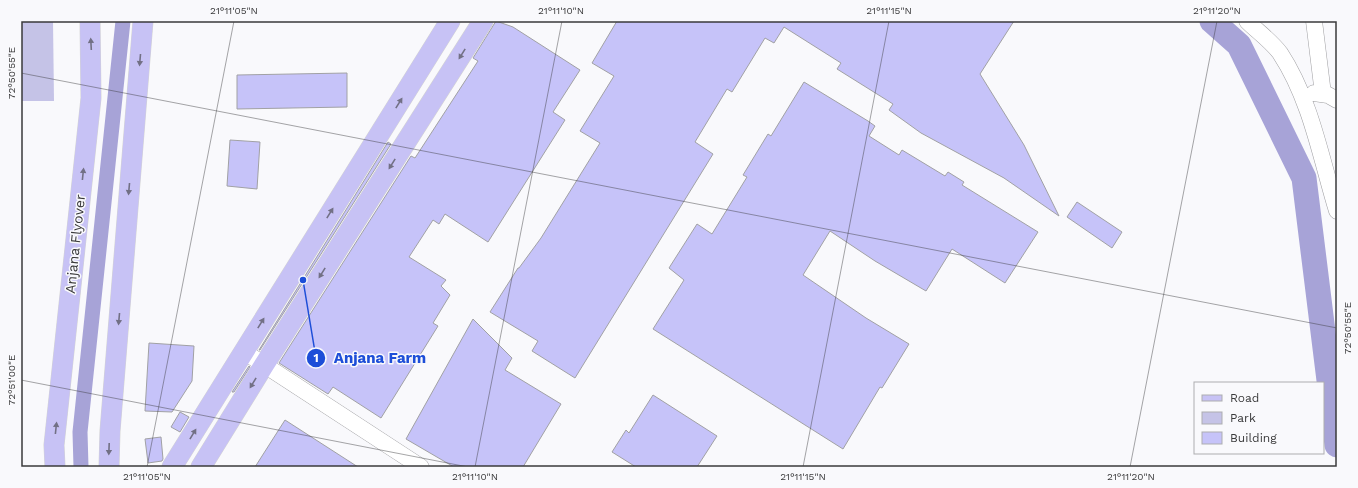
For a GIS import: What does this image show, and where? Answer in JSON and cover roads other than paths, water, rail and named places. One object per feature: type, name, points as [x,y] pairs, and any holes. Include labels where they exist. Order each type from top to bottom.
[{"type":"main road","name":"Anjana Flyover","points":[[55,467],[54,445],[91,98],[90,21]]},
{"type":"main road","points":[[109,467],[110,423],[143,21]]},
{"type":"main road","points":[[172,467],[450,21]]},
{"type":"main road","points":[[201,467],[482,21]]},
{"type":"street","points":[[1247,21],[1279,52],[1301,94],[1308,112],[1337,211]]},
{"type":"street","points":[[1314,21],[1330,97]]},
{"type":"street","points":[[1301,94],[1318,92],[1330,97]]},
{"type":"street","points":[[243,351],[421,467]]},
{"type":"waterway","points":[[81,467],[80,432],[123,21]]},
{"type":"waterway","points":[[1212,21],[1239,45],[1304,178],[1337,445]]},
{"type":"place","name":"Anjana Farm","points":[[303,280]]}]
